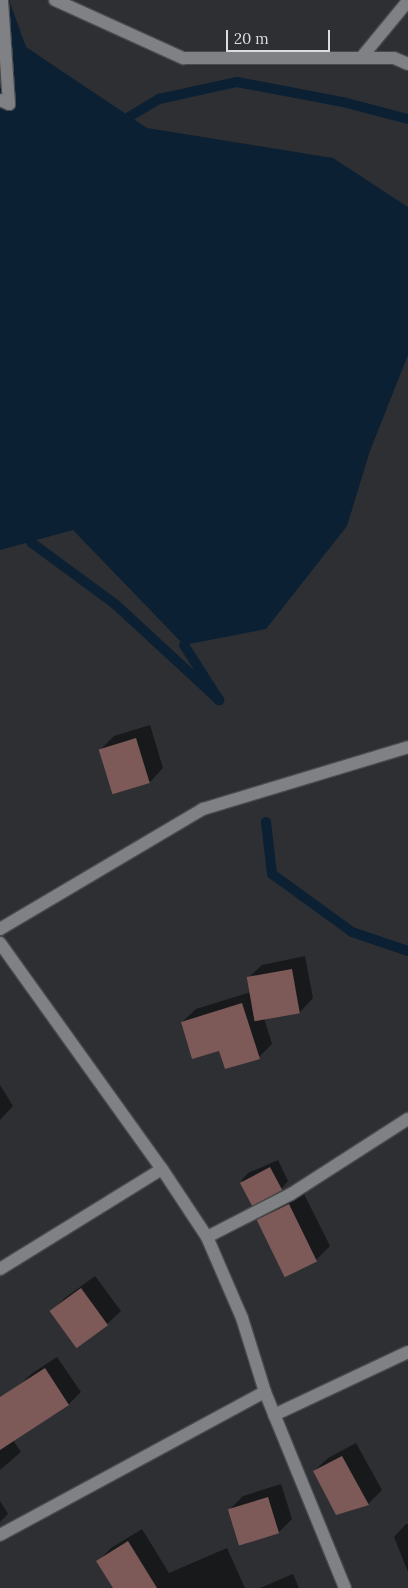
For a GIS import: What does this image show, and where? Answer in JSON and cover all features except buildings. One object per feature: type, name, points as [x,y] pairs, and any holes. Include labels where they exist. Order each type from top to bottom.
[{"type":"street","points":[[0,100],[9,104],[2,0]]},
{"type":"street","points":[[55,0],[182,58],[394,58],[408,64]]},
{"type":"street","points":[[362,58],[408,1]]},
{"type":"street","points":[[0,929],[203,809],[408,747]]},
{"type":"street","points":[[0,943],[162,1169],[207,1237],[242,1318],[265,1392],[345,1588]]},
{"type":"street","points":[[207,1237],[291,1194],[408,1119]]},
{"type":"street","points":[[0,1269],[162,1169]]},
{"type":"street","points":[[274,1415],[408,1352]]},
{"type":"street","points":[[0,1535],[265,1392]]},
{"type":"water","points":[[0,0],[9,0],[26,47],[147,128],[333,158],[408,207],[408,355],[370,451],[347,526],[266,629],[184,645],[73,530],[0,550]]},
{"type":"waterway","points":[[119,123],[159,99],[237,82],[343,102],[408,119]]},
{"type":"waterway","points":[[25,531],[32,543],[115,604],[219,700],[184,645]]},
{"type":"waterway","points":[[266,822],[272,874],[352,932],[408,951]]}]
